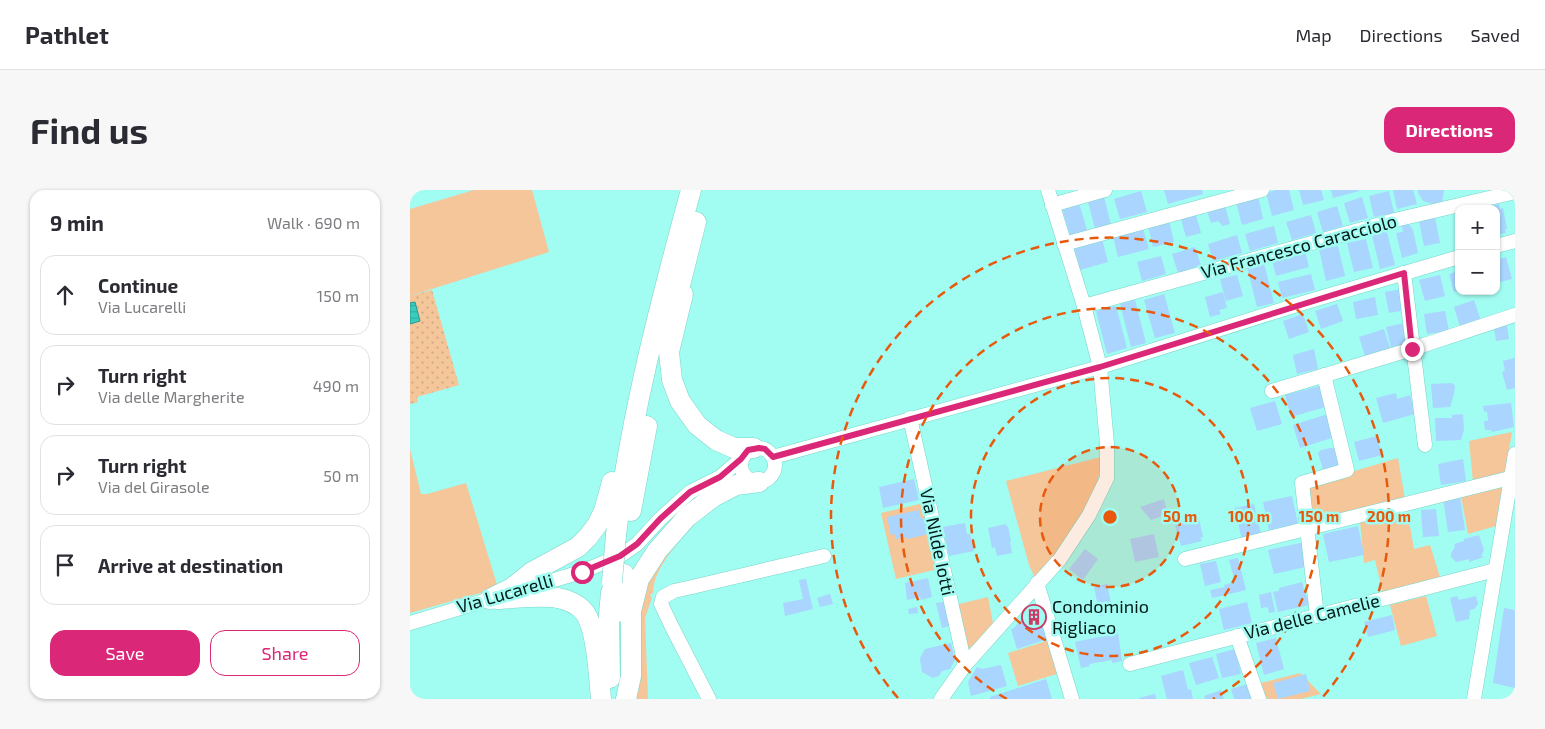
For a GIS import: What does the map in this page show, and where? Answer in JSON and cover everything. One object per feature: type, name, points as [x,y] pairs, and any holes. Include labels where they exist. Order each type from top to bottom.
[{"type":"highway","points":[[621,699],[618,578],[622,533],[623,477],[639,398],[691,190]]},
{"type":"highway","points":[[622,533],[662,352],[705,190]]},
{"type":"highway","points":[[694,233],[692,260],[669,352],[672,380],[680,401],[697,424],[716,440],[748,454]]},
{"type":"highway","points":[[490,599],[512,588],[532,572],[578,547],[597,525],[604,511],[612,485],[626,416],[639,398]]},
{"type":"highway","points":[[626,699],[631,676],[631,611],[639,579],[657,551],[687,517],[713,497],[751,479]]},
{"type":"highway","points":[[610,699],[609,614],[618,578]]},
{"type":"highway","points":[[490,599],[546,597],[560,599],[576,605],[586,614],[595,644],[601,699]]},
{"type":"street","points":[[941,699],[965,666],[1060,559],[1089,516],[1107,478],[1107,444],[1100,367],[1084,306],[1048,190]]},
{"type":"street","points":[[1052,205],[1105,190]]},
{"type":"street","points":[[1064,244],[1262,190]]},
{"type":"street","name":"Via Francesco Caracciolo","points":[[1084,306],[1395,220],[1515,192]]},
{"type":"street","points":[[1500,245],[1515,241]]},
{"type":"street","points":[[773,457],[1100,367],[1404,273],[1455,259]]},
{"type":"street","points":[[1404,273],[1424,445]]},
{"type":"street","points":[[1272,391],[1412,349],[1515,315]]},
{"type":"street","points":[[1317,616],[1302,482],[1347,470],[1324,375]]},
{"type":"street","name":"Via Nilde Iotti","points":[[910,418],[965,666]]},
{"type":"street","points":[[765,449],[773,457],[775,462],[773,473],[765,481],[751,479],[741,470],[748,454],[765,449]]},
{"type":"street","name":"Via Lucarelli","points":[[410,623],[582,572],[620,556],[637,544],[660,519],[690,492],[720,477],[748,454]]},
{"type":"street","points":[[1474,699],[1515,454]]},
{"type":"street","name":"Via Lucarelli","points":[[720,477],[751,479]]},
{"type":"street","points":[[1185,559],[1510,478]]},
{"type":"street","points":[[709,699],[661,604],[664,597],[674,591],[824,556]]},
{"type":"street","name":"Via delle Camelie","points":[[1130,664],[1495,570]]},
{"type":"street","points":[[1037,583],[1072,699]]},
{"type":"street","points":[[1237,636],[1259,699]]},
{"type":"shaded area","points":[[474,190],[532,190],[549,252],[410,296],[410,209]]},
{"type":"shaded area","points":[[432,290],[459,385],[417,397],[418,402],[410,404],[410,296]]},
{"type":"shaded area","points":[[1512,432],[1505,474],[1473,482],[1469,441]]},
{"type":"shaded area","points":[[410,449],[421,494],[466,483],[498,588],[410,613]]},
{"type":"shaded area","points":[[1101,457],[1099,474],[1088,507],[1069,538],[1035,578],[1029,565],[1006,481]]},
{"type":"shaded area","points":[[1398,458],[1405,499],[1312,523],[1308,485]]},
{"type":"shaded area","points":[[1503,486],[1496,526],[1468,534],[1461,496]]},
{"type":"shaded area","points":[[924,503],[938,569],[896,579],[881,513]]},
{"type":"shaded area","points":[[1407,510],[1414,549],[1430,545],[1440,577],[1383,594],[1375,560],[1364,563],[1360,522]]},
{"type":"shaded area","points":[[703,515],[671,551],[658,572],[645,618],[648,699],[631,699],[636,609],[658,558]]},
{"type":"shaded area","points":[[1426,596],[1437,636],[1401,646],[1390,605]]},
{"type":"shaded area","points":[[988,597],[993,623],[965,654],[955,605]]},
{"type":"shaded area","points":[[1050,640],[1060,673],[1018,686],[1008,653]]},
{"type":"shaded area","points":[[1300,673],[1321,694],[1301,699],[1267,699],[1261,683]]},
{"type":"water","points":[[415,302],[420,321],[410,324],[410,303]]},
{"type":"building","points":[[1164,190],[1202,190],[1203,194],[1168,204]]},
{"type":"building","points":[[1276,190],[1289,190],[1294,210],[1272,216],[1266,193]]},
{"type":"building","points":[[1299,190],[1321,190],[1324,200],[1303,205]]},
{"type":"building","points":[[1331,190],[1359,190],[1359,191],[1333,198]]},
{"type":"building","points":[[1393,190],[1413,190],[1417,204],[1397,209]]},
{"type":"building","points":[[1418,190],[1444,190],[1442,203],[1432,204],[1423,201]]},
{"type":"building","points":[[1141,191],[1147,212],[1120,219],[1114,199]]},
{"type":"building","points":[[1389,191],[1394,213],[1374,217],[1369,196]]},
{"type":"building","points":[[1258,196],[1263,219],[1242,225],[1236,202]]},
{"type":"building","points":[[1104,197],[1111,225],[1095,229],[1088,202]]},
{"type":"building","points":[[1362,197],[1368,218],[1350,223],[1344,203]]},
{"type":"building","points":[[1079,203],[1088,233],[1071,239],[1062,208]]},
{"type":"building","points":[[1225,206],[1230,224],[1223,226],[1218,221],[1211,223],[1207,211]]},
{"type":"building","points":[[1337,206],[1343,226],[1323,232],[1317,212]]},
{"type":"building","points":[[1503,208],[1507,229],[1505,229],[1506,233],[1500,234],[1500,209]]},
{"type":"building","points":[[1196,215],[1201,233],[1186,237],[1181,219]]},
{"type":"building","points":[[1311,215],[1316,233],[1292,240],[1286,222]]},
{"type":"building","points":[[1435,217],[1440,243],[1424,246],[1419,221]]},
{"type":"building","points":[[1169,221],[1174,242],[1153,247],[1148,226]]},
{"type":"building","points":[[1408,223],[1413,230],[1418,253],[1402,258],[1396,233],[1403,232],[1401,224]]},
{"type":"building","points":[[1274,226],[1278,243],[1250,251],[1245,234]]},
{"type":"building","points":[[1143,228],[1149,249],[1118,257],[1113,236]]},
{"type":"building","points":[[1386,228],[1395,265],[1380,269],[1371,231]]},
{"type":"building","points":[[1237,235],[1242,253],[1213,261],[1208,244]]},
{"type":"building","points":[[1102,239],[1108,262],[1080,270],[1074,247]]},
{"type":"building","points":[[1366,239],[1373,268],[1354,272],[1347,243]]},
{"type":"building","points":[[1338,246],[1345,276],[1326,281],[1319,249]]},
{"type":"building","points":[[1195,247],[1201,265],[1178,273],[1172,254]]},
{"type":"building","points":[[1305,251],[1309,267],[1276,276],[1272,260]]},
{"type":"building","points":[[1161,256],[1166,274],[1142,281],[1137,262]]},
{"type":"building","points":[[1506,257],[1512,279],[1500,282],[1500,259]]},
{"type":"building","points":[[1264,263],[1274,303],[1257,307],[1247,267]]},
{"type":"building","points":[[1455,272],[1455,292],[1454,292],[1449,274]]},
{"type":"building","points":[[1311,274],[1315,290],[1282,298],[1278,282]]},
{"type":"building","points":[[1237,275],[1243,296],[1226,301],[1220,279]]},
{"type":"building","points":[[1440,275],[1445,296],[1425,301],[1419,280]]},
{"type":"building","points":[[1402,289],[1406,310],[1389,313],[1385,292]]},
{"type":"building","points":[[1223,292],[1227,308],[1219,310],[1221,314],[1210,317],[1205,297]]},
{"type":"building","points":[[1164,294],[1175,333],[1155,338],[1144,300]]},
{"type":"building","points":[[1375,297],[1378,315],[1356,319],[1353,302]]},
{"type":"building","points":[[1135,300],[1146,343],[1131,347],[1120,304]]},
{"type":"building","points":[[1474,300],[1481,321],[1460,327],[1454,307]]},
{"type":"building","points":[[1337,304],[1343,321],[1321,329],[1315,311]]},
{"type":"building","points":[[1116,306],[1127,348],[1107,354],[1096,311]]},
{"type":"building","points":[[1445,311],[1449,331],[1427,334],[1424,314]]},
{"type":"building","points":[[1303,314],[1309,332],[1289,339],[1283,321]]},
{"type":"building","points":[[1405,323],[1410,343],[1391,347],[1386,327]]},
{"type":"building","points":[[1507,326],[1509,339],[1496,341],[1494,328]]},
{"type":"building","points":[[1384,329],[1390,348],[1365,356],[1359,337]]},
{"type":"building","points":[[1314,349],[1318,369],[1297,374],[1293,355]]},
{"type":"building","points":[[1515,358],[1515,388],[1507,390],[1502,372],[1505,371],[1503,361]]},
{"type":"building","points":[[1452,383],[1455,386],[1450,407],[1433,408],[1431,384]]},
{"type":"building","points":[[1323,385],[1329,406],[1291,417],[1285,395]]},
{"type":"building","points":[[1396,393],[1397,399],[1410,395],[1415,414],[1383,423],[1376,398]]},
{"type":"building","points":[[1275,401],[1282,424],[1257,431],[1250,408]]},
{"type":"building","points":[[1511,403],[1514,427],[1492,432],[1491,430],[1485,430],[1484,421],[1488,421],[1487,411],[1484,412],[1483,406]]},
{"type":"building","points":[[1331,413],[1338,436],[1300,448],[1293,425]]},
{"type":"building","points":[[1463,414],[1464,430],[1461,440],[1436,441],[1435,418],[1452,418],[1452,415]]},
{"type":"building","points":[[1377,436],[1382,455],[1359,461],[1354,442]]},
{"type":"building","points":[[1337,448],[1343,467],[1323,470],[1318,453],[1321,450]]},
{"type":"building","points":[[1463,459],[1466,481],[1441,485],[1438,464]]},
{"type":"building","points":[[914,479],[919,500],[883,508],[879,487]]},
{"type":"building","points":[[1292,496],[1298,524],[1269,530],[1263,502]]},
{"type":"building","points":[[1460,496],[1465,530],[1448,532],[1443,498]]},
{"type":"building","points":[[1164,499],[1168,514],[1151,520],[1140,507]]},
{"type":"building","points":[[1254,504],[1261,534],[1242,539],[1234,508]]},
{"type":"building","points":[[1436,509],[1439,536],[1423,537],[1421,510]]},
{"type":"building","points":[[919,510],[921,519],[925,518],[929,534],[907,539],[906,537],[896,539],[895,534],[891,536],[887,517]]},
{"type":"building","points":[[1199,519],[1203,537],[1200,538],[1202,541],[1181,546],[1175,525]]},
{"type":"building","points":[[965,523],[974,551],[949,556],[943,527]]},
{"type":"building","points":[[1006,524],[1008,526],[1012,553],[997,556],[995,547],[992,548],[988,528]]},
{"type":"building","points":[[1358,526],[1364,555],[1329,562],[1323,534]]},
{"type":"building","points":[[1154,534],[1159,557],[1135,562],[1130,539]]},
{"type":"building","points":[[1479,535],[1484,550],[1481,556],[1484,557],[1469,562],[1469,559],[1456,562],[1451,557],[1455,547],[1454,544]]},
{"type":"building","points":[[1305,542],[1310,566],[1274,574],[1268,550]]},
{"type":"building","points":[[1085,549],[1098,559],[1083,580],[1069,569]]},
{"type":"building","points":[[1238,558],[1246,590],[1212,598],[1210,590],[1225,587],[1224,585],[1235,582],[1229,560]]},
{"type":"building","points":[[1216,561],[1221,582],[1205,586],[1200,564]]},
{"type":"building","points":[[928,578],[932,597],[921,600],[920,597],[907,600],[905,583]]},
{"type":"building","points":[[806,579],[813,609],[785,616],[783,603],[803,599],[799,580]]},
{"type":"building","points":[[1302,582],[1309,605],[1278,612],[1273,592],[1279,591],[1279,588]]},
{"type":"building","points":[[1107,584],[1113,613],[1100,616],[1094,587]]},
{"type":"building","points":[[1271,592],[1275,612],[1269,613],[1268,607],[1261,608],[1259,595]]},
{"type":"building","points":[[830,594],[833,604],[820,607],[817,598]]},
{"type":"building","points":[[1457,596],[1459,600],[1476,596],[1478,604],[1474,609],[1470,610],[1469,619],[1456,622],[1450,598]]},
{"type":"building","points":[[944,602],[950,626],[942,628],[936,603]]},
{"type":"building","points":[[1247,602],[1252,623],[1224,630],[1219,609]]},
{"type":"building","name":"Condominio Rigliaco","points":[[1040,604],[1051,638],[1017,649],[1011,629],[1032,607]]},
{"type":"building","points":[[917,607],[918,613],[909,614],[908,609]]},
{"type":"building","points":[[1504,608],[1515,610],[1515,688],[1493,683]]},
{"type":"building","points":[[1392,615],[1395,630],[1368,637],[1364,622]]},
{"type":"building","points":[[1118,633],[1122,661],[1112,663],[1112,660],[1089,664],[1090,666],[1081,668],[1075,642]]},
{"type":"building","points":[[1276,638],[1284,669],[1264,675],[1256,643]]},
{"type":"building","points":[[951,643],[955,660],[950,669],[942,671],[939,676],[933,678],[922,672],[920,658],[925,649]]},
{"type":"building","points":[[1235,649],[1241,674],[1222,678],[1216,654]]},
{"type":"building","points":[[1212,657],[1219,678],[1196,685],[1189,663]]},
{"type":"building","points":[[1001,665],[1007,686],[971,696],[968,682],[977,667],[982,669]]},
{"type":"building","points":[[1183,670],[1188,690],[1191,689],[1193,699],[1167,699],[1161,676]]},
{"type":"building","points":[[1306,674],[1310,691],[1278,699],[1273,683]]},
{"type":"building","points":[[1046,679],[1052,699],[990,699],[990,697]]},
{"type":"building","points":[[1248,684],[1252,699],[1234,699],[1231,689]]},
{"type":"building","points":[[1221,690],[1224,699],[1205,699],[1204,696]]},
{"type":"building","points":[[1155,694],[1156,699],[1139,699],[1139,698]]},
{"type":"place","name":"Condominio Rigliaco","points":[[1034,617]]},
{"type":"route","points":[[582,572],[620,556],[637,544],[660,519],[690,492],[720,477],[741,459],[748,450],[754,448],[765,449],[773,457],[912,417],[1100,367],[1404,273],[1412,349]]}]
